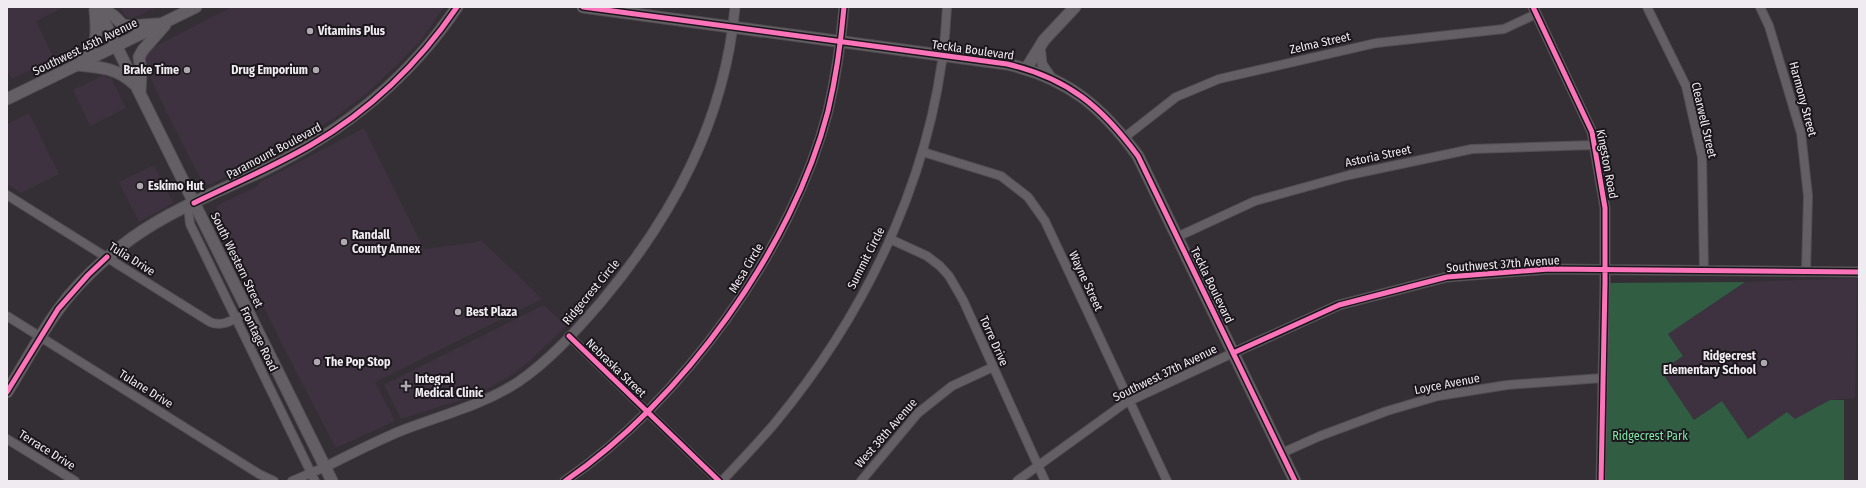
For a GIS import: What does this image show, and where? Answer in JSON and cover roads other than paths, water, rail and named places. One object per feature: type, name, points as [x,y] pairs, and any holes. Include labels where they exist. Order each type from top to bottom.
[{"type":"main road","name":"South Western Street","points":[[96,7],[139,90],[191,205],[248,312],[332,481]]},
{"type":"main road","points":[[77,65],[90,50],[97,36],[96,7]]},
{"type":"main road","points":[[101,7],[114,16],[123,25],[129,26],[165,22]]},
{"type":"main road","name":"Southwest 45th Avenue","points":[[7,100],[196,7]]},
{"type":"main road","name":"Paramount Boulevard","points":[[7,392],[58,309],[88,275],[107,258],[143,231],[191,205],[310,146],[348,120],[387,89],[407,69],[438,34],[457,7]]},
{"type":"main road","name":"Teckla Boulevard","points":[[583,7],[994,62],[1026,69],[1053,80],[1088,100],[1104,114],[1125,138],[1138,156],[1295,481]]},
{"type":"main road","points":[[1026,69],[1040,46],[1056,26],[1075,7]]},
{"type":"main road","points":[[139,90],[141,72],[139,57],[142,50],[165,22]]},
{"type":"main road","points":[[77,65],[115,70],[127,78],[139,90]]},
{"type":"street","name":"Ridgecrest Circle","points":[[325,467],[388,436],[472,406],[518,382],[544,362],[587,318],[634,260],[659,223],[698,152],[715,108],[733,28],[735,7]]},
{"type":"street","name":"Mesa Circle","points":[[564,481],[610,447],[671,387],[727,317],[752,280],[772,246],[806,176],[818,142],[828,112],[841,42],[844,7]]},
{"type":"street","name":"Summit Circle","points":[[722,481],[775,423],[816,367],[861,296],[890,239],[923,152],[942,56],[947,7]]},
{"type":"street","name":"Clearwell Street","points":[[1647,7],[1686,86],[1702,157],[1704,271]]},
{"type":"street","name":"Harmony Street","points":[[1761,7],[1770,26],[1801,133],[1808,196],[1806,272]]},
{"type":"street","name":"Zelma Street","points":[[1125,138],[1176,97],[1219,79],[1376,43],[1504,29],[1535,10]]},
{"type":"street","name":"Kingston Road","points":[[1535,10],[1592,132],[1605,208],[1601,481]]},
{"type":"street","points":[[1040,46],[1042,64],[1053,80]]},
{"type":"street","name":"Astoria Street","points":[[1177,237],[1254,201],[1348,175],[1472,149],[1594,145]]},
{"type":"street","name":"Wayne Street","points":[[923,152],[1001,176],[1028,197],[1045,221],[1128,401],[1167,481]]},
{"type":"street","name":"Tulia Drive","points":[[7,194],[210,322],[224,324],[248,312]]},
{"type":"street","name":"Frontage Road","points":[[191,205],[190,224],[313,477]]},
{"type":"street","name":"Torre Drive","points":[[890,239],[927,256],[950,276],[963,300],[1045,481]]},
{"type":"street","name":"Southwest 37th Avenue","points":[[1017,481],[1037,465],[1128,401],[1339,305],[1447,276],[1549,269],[1859,272]]},
{"type":"street","name":"Tulane Drive","points":[[7,316],[259,474],[274,481]]},
{"type":"street","name":"Nebraska Street","points":[[569,336],[719,481]]},
{"type":"street","name":"West 38th Avenue","points":[[861,481],[918,413],[928,404],[952,386],[993,367]]},
{"type":"street","name":"Loyce Avenue","points":[[1282,453],[1320,436],[1387,411],[1438,396],[1507,385],[1602,378]]},
{"type":"street","name":"Terrace Drive","points":[[7,439],[75,481]]},
{"type":"street","points":[[292,481],[313,477],[325,467]]},
{"type":"place","name":"Vitamins Plus","points":[[310,31]]},
{"type":"place","name":"Brake Time","points":[[187,70]]},
{"type":"place","name":"Drug Emporium","points":[[316,70]]},
{"type":"place","name":"Eskimo Hut","points":[[140,186]]},
{"type":"place","name":"Randall County Annex","points":[[344,242]]},
{"type":"place","name":"Best Plaza","points":[[458,312]]},
{"type":"place","name":"The Pop Stop","points":[[317,362]]},
{"type":"place","name":"Ridgecrest Elementary School","points":[[1764,363]]},
{"type":"place","name":"Integral Medical Clinic","points":[[406,386]]},
{"type":"park label","name":"Ridgecrest Park","points":[[1650,436]]}]
